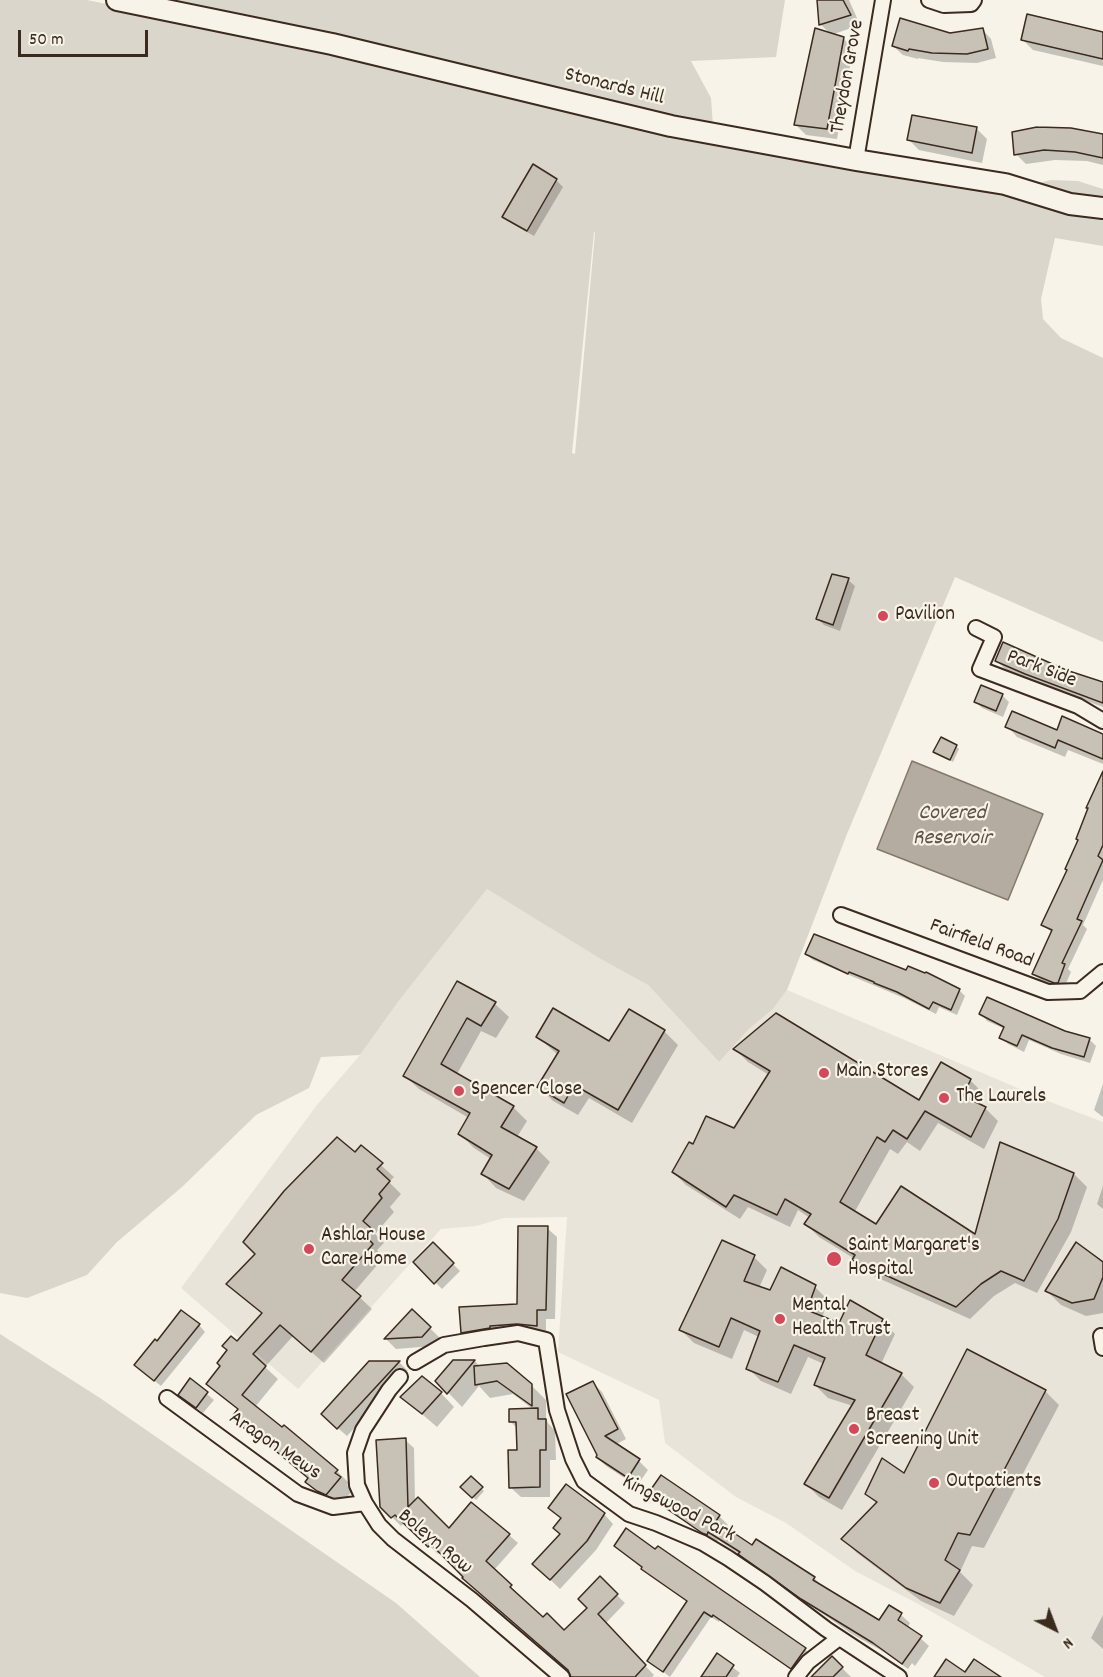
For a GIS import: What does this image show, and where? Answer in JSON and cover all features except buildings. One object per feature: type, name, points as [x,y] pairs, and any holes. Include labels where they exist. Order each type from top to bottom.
[{"type":"street","name":"Stonards Hill","points":[[117,0],[332,44],[672,126],[856,160],[1005,184],[1070,204],[1103,207]]},
{"type":"street","name":"Theydon Grove","points":[[856,160],[883,0]]},
{"type":"street","points":[[929,0],[944,5],[971,4],[974,0]]},
{"type":"street","name":"Park Side","points":[[976,628],[994,637],[980,669],[1078,706],[1103,721]]},
{"type":"street","name":"Fairfield Road","points":[[841,915],[1048,992],[1080,991],[1103,972]]},
{"type":"street","name":"Kingswood Park","points":[[415,1362],[444,1345],[484,1338],[518,1333],[546,1340],[560,1419],[573,1459],[584,1481],[629,1514],[703,1543],[728,1558],[839,1638],[899,1677]]},
{"type":"street","name":"Boleyn Row","points":[[400,1377],[389,1389],[363,1430],[355,1453],[357,1485],[365,1503],[379,1525],[393,1539],[472,1600],[562,1677]]},
{"type":"street","name":"Aragon Mews","points":[[167,1398],[298,1494],[333,1507],[365,1503]]},
{"type":"street","points":[[796,1677],[808,1662],[839,1638]]},
{"type":"shaded area","points":[[0,0],[87,0],[303,45],[604,121],[605,114],[1103,210],[1103,246],[1055,238],[1041,299],[1043,319],[1061,338],[1103,358],[1103,642],[955,577],[847,834],[787,990],[773,1009],[749,1029],[719,1062],[648,985],[487,889],[398,1002],[360,1055],[321,1057],[309,1088],[256,1115],[182,1187],[117,1242],[87,1275],[27,1298],[0,1293]],"holes":[[[595,233],[575,454],[572,453]]]},
{"type":"shaded area","points":[[168,0],[785,0],[776,57],[691,61],[711,98],[713,126],[434,58]]},
{"type":"shaded area","points":[[1051,180],[1078,181],[1103,189],[1103,203],[1026,186]]},
{"type":"shaded area","name":"Saint Margaret's Hospital","points":[[487,889],[648,985],[719,1062],[749,1029],[773,1009],[787,990],[1103,1122],[1103,1677],[1045,1677],[920,1605],[855,1571],[786,1523],[736,1497],[665,1443],[659,1400],[558,1352],[567,1217],[504,1218],[476,1226],[441,1229],[298,1389],[181,1288],[317,1105],[360,1055],[398,1002]]},
{"type":"shaded area","points":[[0,1334],[100,1398],[396,1603],[480,1677],[0,1677]]},
{"type":"water","name":"Covered Reservoir","points":[[912,761],[1043,814],[1008,900],[877,849]]},
{"type":"place","name":"Pavilion","points":[[883,616]]},
{"type":"place","name":"Main Stores","points":[[824,1073]]},
{"type":"place","name":"Spencer Close","points":[[459,1091]]},
{"type":"place","name":"The Laurels","points":[[944,1098]]},
{"type":"place","name":"Ashlar House Care Home","points":[[309,1249]]},
{"type":"place","name":"Saint Margaret's Hospital","points":[[834,1259]]},
{"type":"place","name":"Mental Health Trust","points":[[780,1319]]},
{"type":"place","name":"Breast Screening Unit","points":[[854,1429]]},
{"type":"place","name":"Outpatients","points":[[934,1483]]}]
